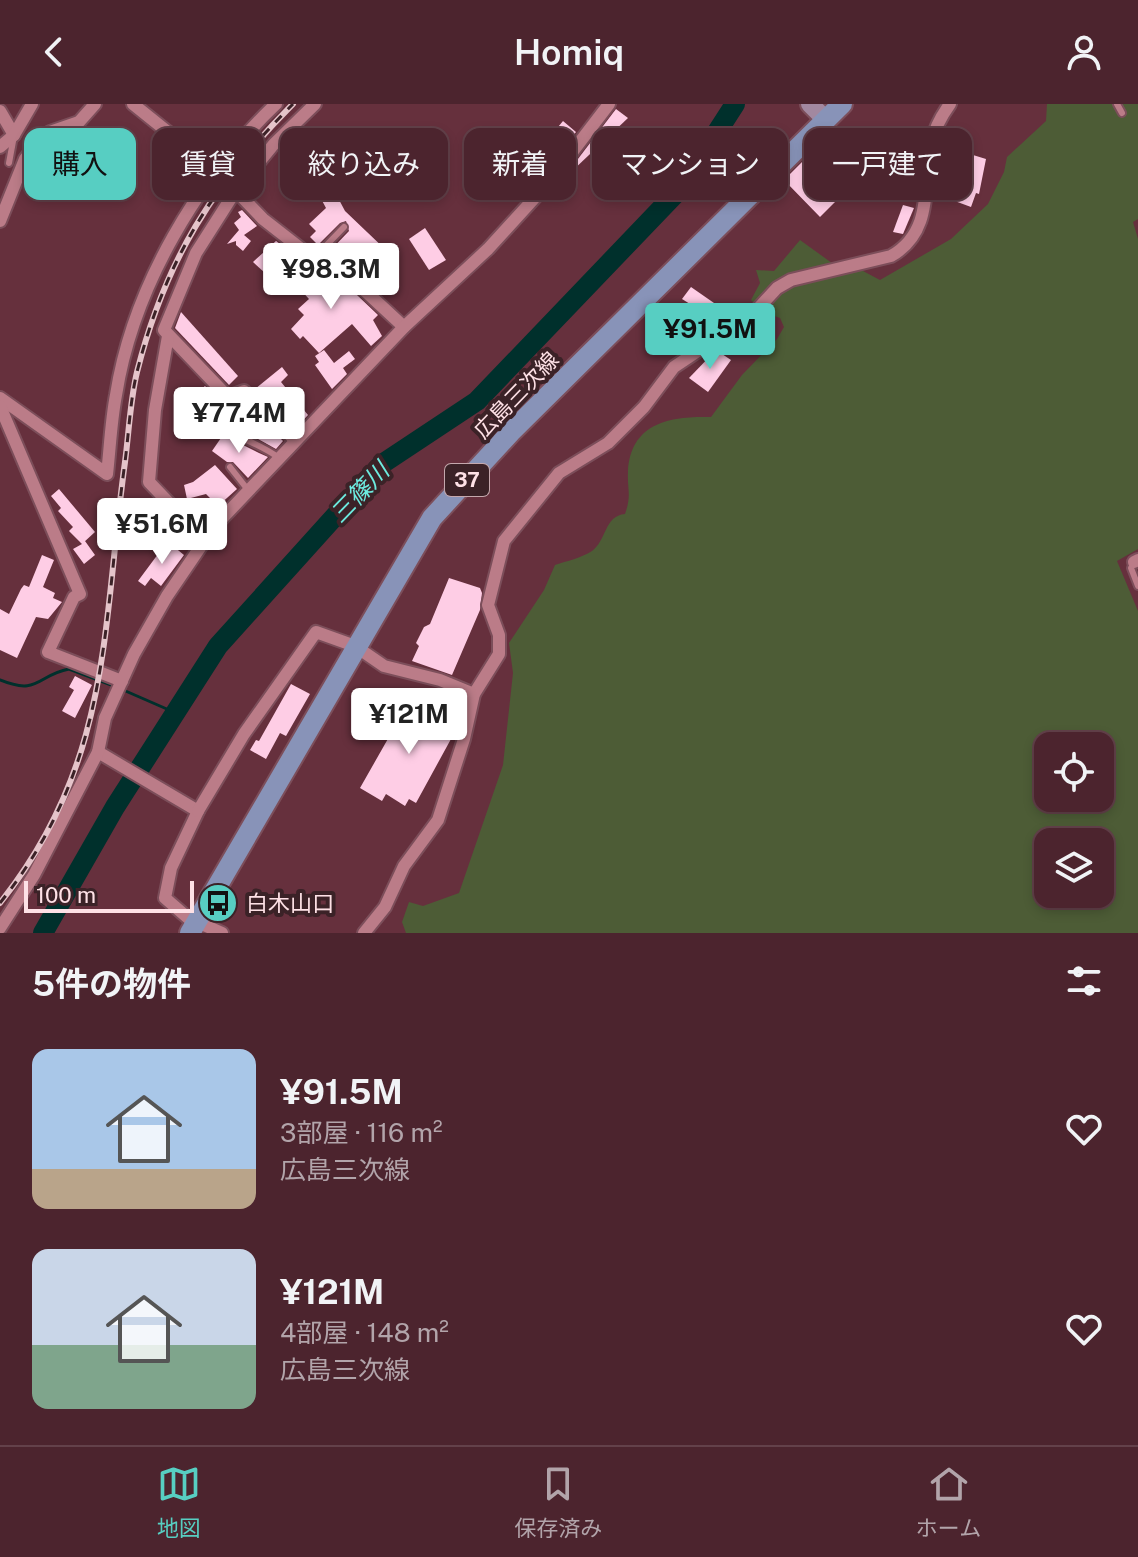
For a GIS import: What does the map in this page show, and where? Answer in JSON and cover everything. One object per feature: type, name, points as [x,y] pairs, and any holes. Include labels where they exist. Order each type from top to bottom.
[{"type":"main road","name":"広島三次線","points":[[193,928],[432,518],[816,110],[842,104]]},
{"type":"street","points":[[0,147],[14,135],[32,104]]},
{"type":"street","points":[[0,221],[25,159],[37,144],[50,132],[79,122],[95,104]]},
{"type":"street","points":[[133,104],[163,128]]},
{"type":"street","points":[[254,128],[276,104]]},
{"type":"street","points":[[264,156],[315,104]]},
{"type":"street","points":[[0,928],[34,875],[100,753],[105,718],[167,596],[214,527],[250,492],[295,440],[357,380],[404,327],[488,249],[550,181],[609,104]]},
{"type":"street","points":[[364,933],[385,907],[404,866],[438,820],[464,739],[474,694],[499,654],[499,635],[488,605],[504,541],[559,473],[608,443],[644,407],[674,367],[753,314],[777,288],[791,280],[891,256],[903,249],[918,230],[924,212],[931,147],[950,104]]},
{"type":"street","points":[[0,111],[14,135]]},
{"type":"street","points":[[0,398],[107,474],[116,392],[144,303],[195,200]]},
{"type":"street","points":[[230,200],[185,276],[164,330],[228,397],[244,391],[295,440]]},
{"type":"street","points":[[241,200],[327,269],[362,288],[404,327]]},
{"type":"street","points":[[168,336],[155,410],[149,482],[158,496],[214,527]]},
{"type":"street","points":[[0,406],[80,594],[74,597],[48,652],[122,681]]},
{"type":"street","points":[[222,933],[193,928],[165,898],[171,868],[195,810],[316,632],[355,646],[384,666],[440,680],[474,694]]},
{"type":"street","points":[[100,753],[195,810]]},
{"type":"lane","points":[[1117,104],[1122,113]]},
{"type":"lane","points":[[9,163],[14,135]]},
{"type":"lane","points":[[315,257],[344,227]]},
{"type":"lane","points":[[228,397],[210,418],[226,431],[262,444],[280,458]]},
{"type":"lane","points":[[230,467],[250,492]]},
{"type":"lane","points":[[1136,561],[1131,568],[1138,586]]},
{"type":"green space","points":[[1047,104],[1138,104],[1138,219],[1133,222],[1138,239],[1138,549],[1117,561],[1138,611],[1138,933],[406,933],[402,922],[409,902],[423,906],[459,893],[503,765],[513,673],[509,643],[544,590],[555,565],[592,551],[613,519],[625,514],[631,455],[645,432],[668,421],[711,417],[784,327],[780,318],[763,312],[751,300],[760,283],[756,270],[774,271],[800,240],[843,271],[863,271],[880,280],[951,239],[988,204],[1004,172],[1007,157],[1046,121]]},
{"type":"building","points":[[616,109],[628,118],[617,128],[602,128]]},
{"type":"building","points":[[563,121],[571,128],[557,128]]},
{"type":"building","points":[[592,140],[592,152],[576,167],[576,162]]},
{"type":"building","points":[[973,155],[986,159],[979,194],[976,193],[971,207],[952,200],[972,200]]},
{"type":"building","points":[[804,160],[804,200],[837,200],[820,217],[788,184],[788,176]]},
{"type":"building","points":[[322,200],[339,200],[345,211],[389,253],[381,261],[375,255],[353,273],[327,254],[349,231],[346,221],[318,245],[310,237],[316,231],[309,224],[326,208]]},
{"type":"building","points":[[903,205],[914,208],[903,234],[893,232]]},
{"type":"building","points":[[242,210],[257,226],[244,235],[251,241],[243,251],[236,241],[227,244],[239,230],[234,223],[241,217],[238,212]]},
{"type":"building","points":[[425,228],[446,260],[429,270],[409,239]]},
{"type":"building","points":[[276,241],[288,250],[265,273],[253,262]]},
{"type":"building","points":[[306,264],[357,295],[378,315],[373,320],[382,336],[371,346],[352,324],[319,353],[303,336],[300,339],[291,329],[304,315],[298,309],[309,299],[289,277]]},
{"type":"building","points":[[691,287],[714,303],[706,314],[682,299]]},
{"type":"building","points":[[181,312],[238,376],[229,385],[175,328]]},
{"type":"building","points":[[324,350],[334,363],[349,351],[355,359],[343,368],[347,374],[332,389],[315,365],[319,362],[315,356]]},
{"type":"building","points":[[716,350],[731,360],[708,392],[689,378]]},
{"type":"building","points":[[282,367],[288,375],[281,382],[308,415],[296,428],[255,389]]},
{"type":"building","points":[[205,386],[215,397],[210,402],[213,405],[192,423],[180,408]]},
{"type":"building","points":[[242,401],[283,441],[276,449],[220,418]]},
{"type":"building","points":[[223,435],[268,457],[248,478],[233,462],[227,462],[212,451]]},
{"type":"building","points":[[215,465],[237,489],[218,506],[206,494],[187,499],[184,485]]},
{"type":"building","points":[[59,489],[95,532],[85,541],[95,555],[84,564],[73,549],[82,544],[69,531],[73,527],[58,511],[61,508],[51,496]]},
{"type":"building","points":[[164,546],[169,550],[173,546],[184,555],[161,586],[151,578],[145,586],[138,581]]},
{"type":"building","points":[[42,555],[54,560],[43,587],[55,593],[53,598],[62,602],[48,619],[36,617],[17,658],[0,650],[0,609],[9,614],[21,589],[24,585],[29,587]]},
{"type":"building","points":[[449,578],[480,588],[482,593],[480,610],[452,675],[412,661],[419,646],[416,643],[424,627],[430,624]]},
{"type":"building","points":[[75,676],[92,685],[75,718],[62,711],[74,690],[69,687]]},
{"type":"building","points":[[291,684],[310,694],[286,736],[280,733],[266,759],[250,750],[256,740],[259,741]]},
{"type":"building","points":[[410,700],[457,728],[416,803],[409,799],[405,806],[386,794],[382,801],[360,788]]},
{"type":"waterway","name":"三篠川","points":[[43,933],[115,807],[218,646],[382,464],[477,401],[681,188],[735,104]]},
{"type":"waterway","points":[[0,680],[31,685],[69,669],[114,686]]},
{"type":"waterway","points":[[121,689],[176,713]]},
{"type":"railway","points":[[0,903],[37,851],[64,798],[83,746],[105,638],[131,405],[148,332],[162,295],[196,226],[239,164],[293,104]]},
{"type":"place","name":"白木山口","points":[[218,903]]}]
